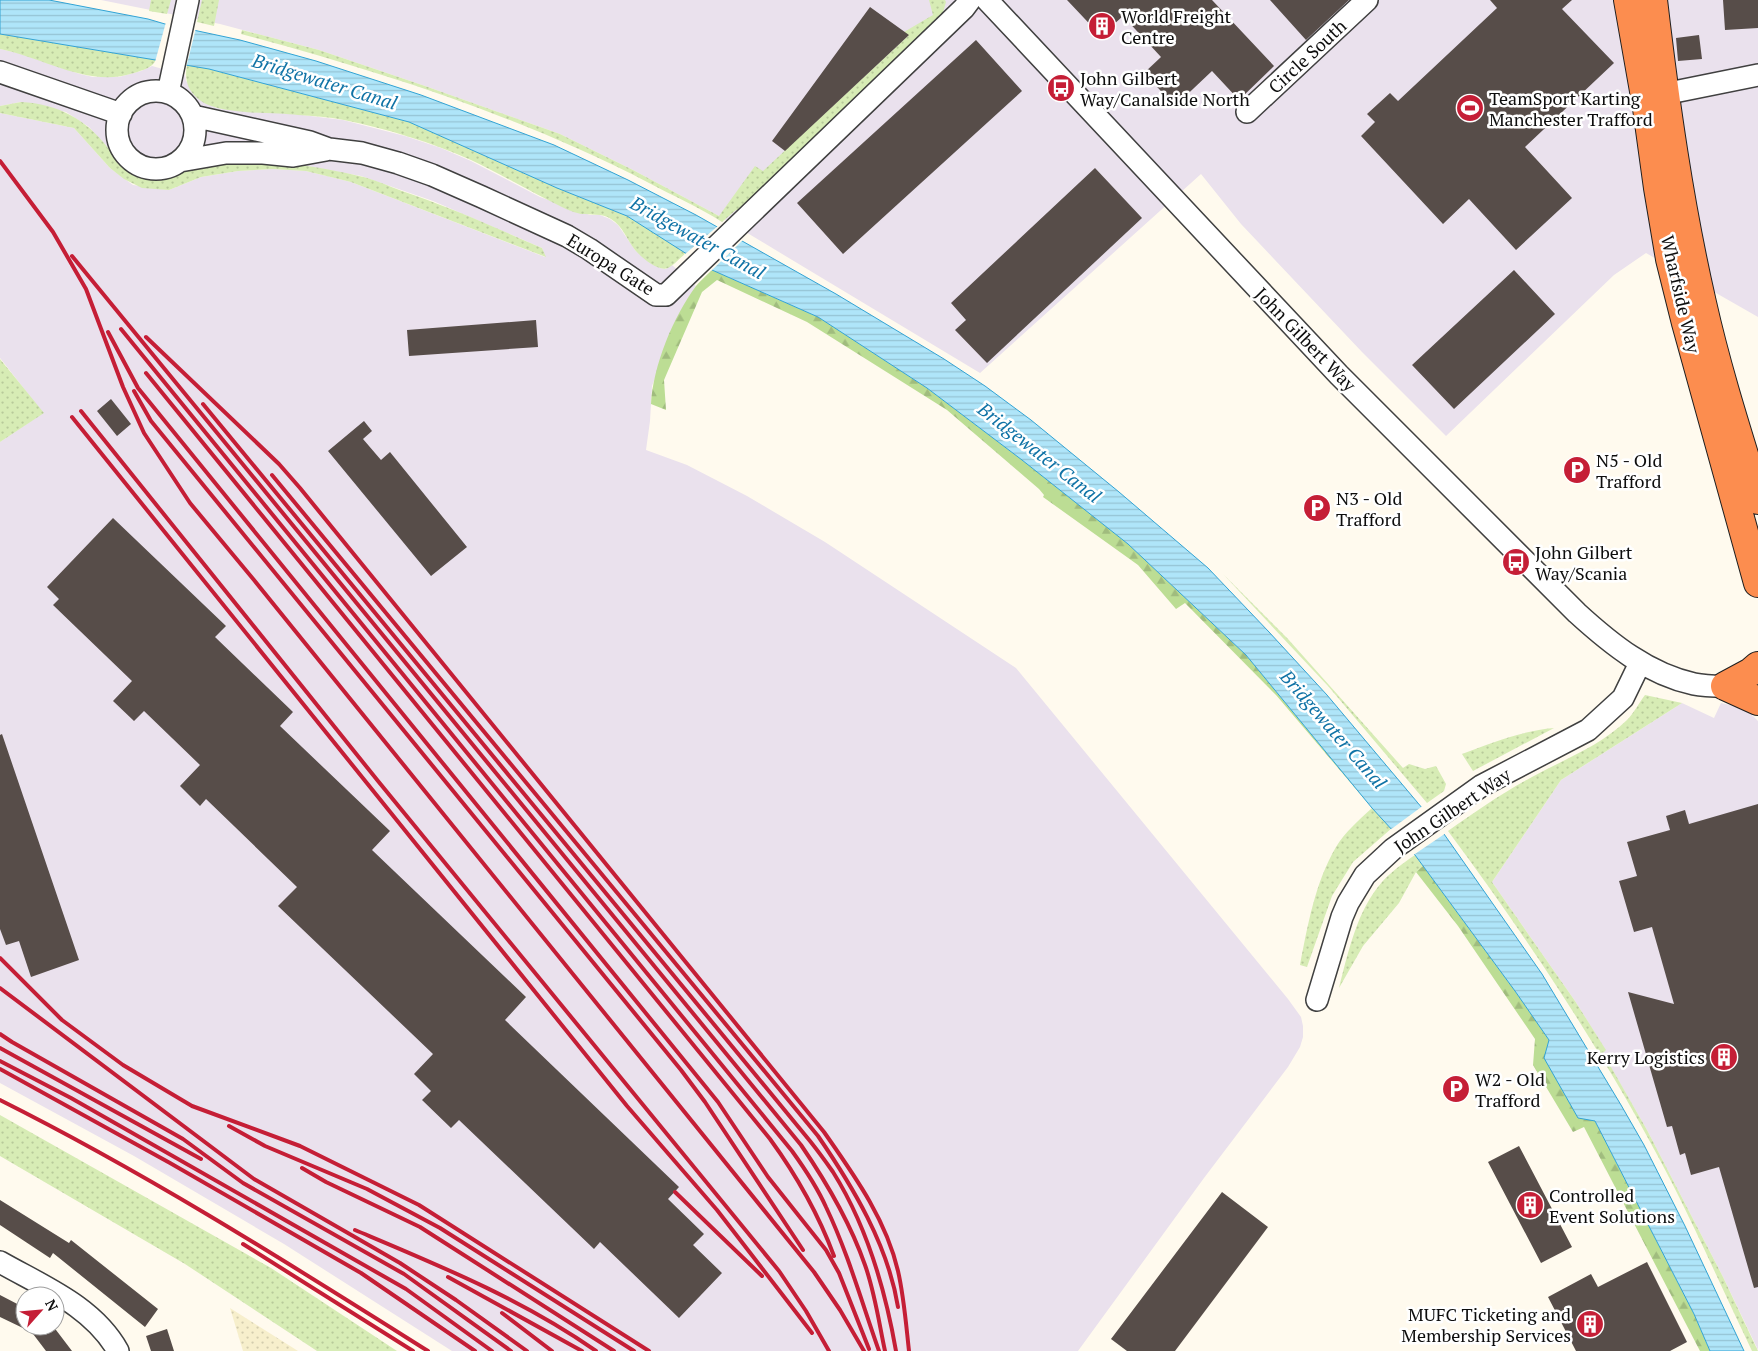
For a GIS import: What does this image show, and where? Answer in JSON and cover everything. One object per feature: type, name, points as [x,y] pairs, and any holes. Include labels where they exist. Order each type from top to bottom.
[{"type":"highway","name":"Wharfside Way","points":[[1628,0],[1670,258],[1686,323],[1758,583]]},
{"type":"highway","name":"Wharfside Way","points":[[1653,0],[1664,94],[1702,304],[1721,376],[1758,500]]},
{"type":"highway","points":[[1725,686],[1751,672],[1758,666]]},
{"type":"highway","points":[[1725,686],[1758,701]]},
{"type":"street","name":"Europa Gate","points":[[192,116],[310,142],[329,149],[362,153],[432,175],[482,196],[574,240],[656,295],[666,294],[964,8],[970,0]]},
{"type":"street","name":"John Gilbert Way","points":[[987,0],[1339,375],[1577,612],[1609,641],[1640,663],[1669,676],[1694,684],[1758,688]]},
{"type":"street","name":"Circle South","points":[[1247,112],[1367,0]]},
{"type":"street","points":[[168,93],[188,2]]},
{"type":"street","points":[[0,72],[121,114]]},
{"type":"street","points":[[1664,94],[1758,75]]},
{"type":"street","points":[[146,92],[168,93],[178,98],[187,106],[195,128],[194,139],[189,151],[180,161],[169,167],[156,169],[143,166],[132,160],[124,151],[118,139],[118,126],[121,114],[127,104],[146,92]]},
{"type":"street","name":"Europa Gate","points":[[180,161],[226,153],[263,153],[293,156],[329,149]]},
{"type":"street","name":"John Gilbert Way","points":[[1317,1000],[1335,937],[1348,903],[1365,875],[1393,849],[1481,786],[1588,730],[1623,698],[1640,663]]},
{"type":"street","points":[[0,1262],[72,1302],[103,1330],[118,1351]]},
{"type":"shaded area","points":[[101,0],[1758,0],[1758,317],[1646,253],[1614,275],[1446,436],[1362,352],[1241,224],[1201,174],[980,373],[719,216],[560,134],[319,50],[220,24]]},
{"type":"shaded area","points":[[0,49],[93,77],[119,77],[152,66],[185,75],[186,81],[216,108],[286,113],[343,120],[405,136],[441,148],[471,161],[540,197],[590,215],[600,215],[610,219],[618,225],[635,250],[641,255],[660,268],[666,269],[672,265],[696,286],[680,313],[652,386],[646,450],[687,465],[747,496],[825,542],[1016,668],[1288,999],[1301,1017],[1303,1026],[1303,1037],[1300,1047],[1288,1067],[1204,1178],[1078,1351],[452,1351],[284,1244],[134,1156],[0,1083],[0,442],[43,413],[0,358],[0,113],[74,128],[110,168],[133,185],[169,190],[201,177],[238,171],[273,169],[306,171],[351,182],[545,257],[542,248],[433,201],[361,176],[307,166],[190,169],[163,180],[139,177],[127,171],[117,161],[89,127],[66,112],[21,102],[0,106]]},
{"type":"shaded area","points":[[1682,703],[1714,718],[1721,703],[1739,707],[1758,721],[1758,1350],[1723,1277],[1647,1130],[1602,1052],[1605,1049],[1575,1001],[1492,882],[1561,780]]},
{"type":"shaded area","points":[[230,1308],[298,1351],[243,1351]]},
{"type":"green space","points":[[151,0],[171,0],[167,14],[149,11]]},
{"type":"green space","points":[[202,0],[219,0],[214,26],[197,22]]},
{"type":"green space","points":[[929,0],[945,0],[942,16],[739,211],[736,210],[722,222],[695,206],[600,159],[500,116],[345,63],[241,34],[242,30],[319,50],[560,134],[719,216],[755,166],[763,171],[908,36],[904,32],[933,15]]},
{"type":"green space","points":[[0,34],[156,60],[150,67],[144,70],[117,77],[100,77],[67,70],[0,49]]},
{"type":"green space","points":[[187,65],[209,69],[409,122],[557,188],[627,216],[686,253],[668,268],[659,268],[645,260],[638,253],[619,225],[608,217],[581,214],[566,209],[471,160],[409,137],[338,119],[234,111],[210,105],[201,101],[190,90],[186,76]]},
{"type":"green space","points":[[21,102],[47,106],[81,121],[99,138],[126,169],[141,177],[156,180],[168,178],[199,166],[239,161],[281,163],[333,170],[370,179],[455,211],[542,248],[546,257],[351,182],[306,171],[273,169],[238,171],[201,177],[169,190],[142,188],[124,179],[110,168],[74,128],[0,113],[0,106]]},
{"type":"green space","points":[[712,270],[818,317],[927,388],[1128,544],[1246,655],[1372,808],[1276,695],[1185,603],[1176,609],[1138,565],[1043,497],[1044,495],[1039,489],[947,410],[807,322],[717,280],[702,292],[664,380],[666,410],[651,404],[660,358],[672,327],[696,286]]},
{"type":"green space","points":[[0,359],[44,413],[0,442]]},
{"type":"green space","points":[[1223,574],[1288,639],[1403,768],[1409,764],[1425,769],[1436,766],[1446,784],[1444,791],[1427,803],[1328,686]]},
{"type":"green space","points":[[1645,695],[1682,703],[1561,780],[1492,882],[1575,1001],[1606,1050],[1603,1053],[1647,1130],[1723,1277],[1758,1351],[1752,1351],[1672,1183],[1622,1091],[1538,959],[1448,831],[1510,790],[1582,752],[1617,729],[1627,720]]},
{"type":"green space","points":[[1554,728],[1473,771],[1462,754],[1519,734]]},
{"type":"green space","points":[[1372,808],[1392,828],[1353,862],[1332,896],[1307,967],[1300,965],[1317,889],[1329,861],[1336,847],[1352,826]]},
{"type":"green space","points":[[1415,855],[1423,866],[1416,872],[1399,903],[1363,946],[1339,988],[1355,932],[1366,905],[1373,893],[1386,878]]},
{"type":"green space","points":[[1423,866],[1549,1040],[1595,1121],[1694,1314],[1710,1351],[1700,1351],[1584,1127],[1573,1132],[1533,1065],[1535,1039],[1458,926],[1416,872]]},
{"type":"green space","points":[[0,1115],[271,1268],[397,1351],[317,1351],[185,1264],[0,1156]]},
{"type":"water","name":"Bridgewater Canal","points":[[0,0],[49,0],[148,19],[240,40],[316,61],[421,95],[554,145],[696,215],[836,294],[944,359],[1031,420],[1208,568],[1327,695],[1444,834],[1542,974],[1621,1105],[1644,1145],[1685,1226],[1744,1351],[1710,1351],[1694,1314],[1595,1121],[1578,1118],[1544,1058],[1549,1040],[1415,855],[1372,808],[1246,655],[1128,544],[1022,460],[927,388],[818,317],[712,270],[627,216],[557,188],[409,122],[209,69],[0,34]]},
{"type":"pier","points":[[166,22],[196,28],[186,68],[155,62]]},
{"type":"pier","points":[[719,225],[744,239],[711,271],[684,255]]},
{"type":"pier","points":[[1424,805],[1446,833],[1412,856],[1390,830]]},
{"type":"building","points":[[1067,0],[1212,0],[1274,66],[1239,100],[1212,71],[1175,106],[1144,73],[1161,57],[1123,16],[1101,36]]},
{"type":"building","points":[[1270,0],[1349,0],[1306,40]]},
{"type":"building","name":"TeamSport Karting Manchester Trafford","points":[[1490,0],[1572,0],[1562,9],[1614,63],[1525,147],[1572,198],[1516,250],[1469,199],[1443,224],[1361,136],[1375,122],[1367,114],[1390,93],[1398,101],[1497,8]]},
{"type":"building","points":[[1723,0],[1758,0],[1758,28],[1725,30]]},
{"type":"building","points":[[870,7],[909,35],[785,151],[772,141]]},
{"type":"building","points":[[1699,35],[1702,59],[1678,61],[1676,38]]},
{"type":"building","points":[[976,40],[1022,91],[843,254],[797,203]]},
{"type":"building","points":[[1095,168],[1142,218],[987,363],[955,330],[966,320],[951,303]]},
{"type":"building","points":[[1514,270],[1555,314],[1454,409],[1412,365]]},
{"type":"building","points":[[536,320],[538,347],[409,356],[407,330]]},
{"type":"building","points":[[111,399],[131,424],[117,436],[97,411]]},
{"type":"building","points":[[364,421],[372,431],[363,439],[381,460],[390,452],[467,547],[431,576],[328,451]]},
{"type":"building","points":[[113,518],[226,626],[215,637],[293,712],[280,726],[390,831],[372,850],[526,997],[505,1020],[679,1187],[668,1199],[704,1234],[693,1245],[722,1273],[679,1318],[600,1242],[594,1249],[459,1120],[451,1128],[422,1100],[431,1091],[414,1074],[433,1054],[278,906],[297,887],[206,799],[200,806],[180,786],[200,765],[144,711],[134,721],[113,701],[132,681],[53,605],[59,599],[47,587]]},
{"type":"building","points":[[2,734],[79,960],[31,977],[19,941],[6,945],[0,929],[0,735]]},
{"type":"building","name":"Kerry Logistics","points":[[1758,804],[1758,1287],[1754,1288],[1719,1167],[1691,1175],[1685,1153],[1680,1155],[1672,1126],[1667,1127],[1628,992],[1674,1004],[1652,927],[1634,932],[1619,881],[1637,876],[1627,842],[1670,830],[1666,816],[1685,810],[1689,824]]},
{"type":"building","name":"Controlled Event Solutions","points":[[1519,1146],[1572,1247],[1541,1263],[1488,1162]]},
{"type":"building","points":[[1222,1192],[1268,1227],[1175,1351],[1127,1351],[1111,1339]]},
{"type":"building","points":[[0,1200],[69,1243],[71,1240],[158,1309],[145,1327],[53,1253],[50,1258],[0,1225]]},
{"type":"building","points":[[1647,1262],[1687,1342],[1670,1351],[1576,1351],[1548,1297],[1591,1274],[1598,1287]]},
{"type":"building","points":[[0,1295],[15,1303],[15,1324],[0,1317]]},
{"type":"building","points":[[167,1329],[174,1351],[151,1351],[146,1336]]},
{"type":"building","points":[[35,1336],[61,1336],[72,1351],[46,1351]]},
{"type":"railway","points":[[0,161],[53,232],[86,289],[123,387],[144,433],[190,503],[814,1272],[840,1310],[864,1351]]},
{"type":"railway","points":[[72,256],[801,1145],[837,1203],[859,1249],[872,1286],[885,1351]]},
{"type":"railway","points":[[121,329],[792,1151],[815,1185],[834,1224],[879,1351]]},
{"type":"railway","points":[[108,332],[138,388],[718,1102],[768,1177],[826,1250],[839,1273],[869,1349]]},
{"type":"railway","points":[[146,337],[279,464],[300,488],[824,1132],[868,1198],[886,1233],[900,1281],[909,1351]]},
{"type":"railway","points":[[146,373],[770,1139],[806,1195],[834,1256]]},
{"type":"railway","points":[[134,391],[151,421],[681,1070],[705,1102],[803,1250]]},
{"type":"railway","points":[[203,404],[825,1160],[845,1193],[865,1236],[880,1281],[896,1351]]},
{"type":"railway","points":[[81,411],[378,781],[779,1271],[806,1311],[829,1351]]},
{"type":"railway","points":[[72,417],[627,1106],[717,1210],[812,1333]]},
{"type":"railway","points":[[272,475],[818,1136],[856,1196],[878,1239],[893,1284],[898,1307]]},
{"type":"railway","points":[[0,958],[62,1020],[123,1065],[192,1106],[300,1146],[419,1205],[649,1351]]},
{"type":"railway","points":[[0,988],[254,1179],[400,1263],[527,1351]]},
{"type":"railway","points":[[0,1034],[183,1139],[243,1183],[404,1274],[511,1351]]},
{"type":"railway","points":[[0,1048],[201,1159]]},
{"type":"railway","points":[[0,1061],[71,1098],[406,1289],[492,1351]]},
{"type":"railway","points":[[0,1069],[170,1163],[361,1273],[475,1351]]},
{"type":"railway","points":[[0,1100],[110,1158],[217,1220],[428,1351]]},
{"type":"railway","points":[[229,1126],[265,1146],[367,1189],[440,1228],[634,1351]]},
{"type":"railway","points":[[302,1168],[326,1182],[420,1227],[614,1351]]},
{"type":"railway","points":[[675,1192],[762,1276]]},
{"type":"railway","points":[[355,1230],[448,1270],[509,1299],[568,1332],[596,1351]]},
{"type":"railway","points":[[243,1244],[413,1351]]},
{"type":"railway","points":[[448,1277],[582,1351]]},
{"type":"railway","points":[[502,1313],[552,1351]]},
{"type":"place","name":"World Freight Centre","points":[[1102,26]]},
{"type":"place","name":"John Gilbert Way/Canalside North","points":[[1061,88]]},
{"type":"place","name":"TeamSport Karting Manchester Trafford","points":[[1470,108]]},
{"type":"place","name":"N5 - Old Trafford","points":[[1577,470]]},
{"type":"place","name":"N3 - Old Trafford","points":[[1317,508]]},
{"type":"place","name":"John Gilbert Way/Scania","points":[[1516,562]]},
{"type":"place","name":"Kerry Logistics","points":[[1724,1057]]},
{"type":"place","name":"W2 - Old Trafford","points":[[1456,1089]]},
{"type":"place","name":"Controlled Event Solutions","points":[[1530,1205]]},
{"type":"place","name":"MUFC Ticketing and Membership Services","points":[[1590,1324]]}]
